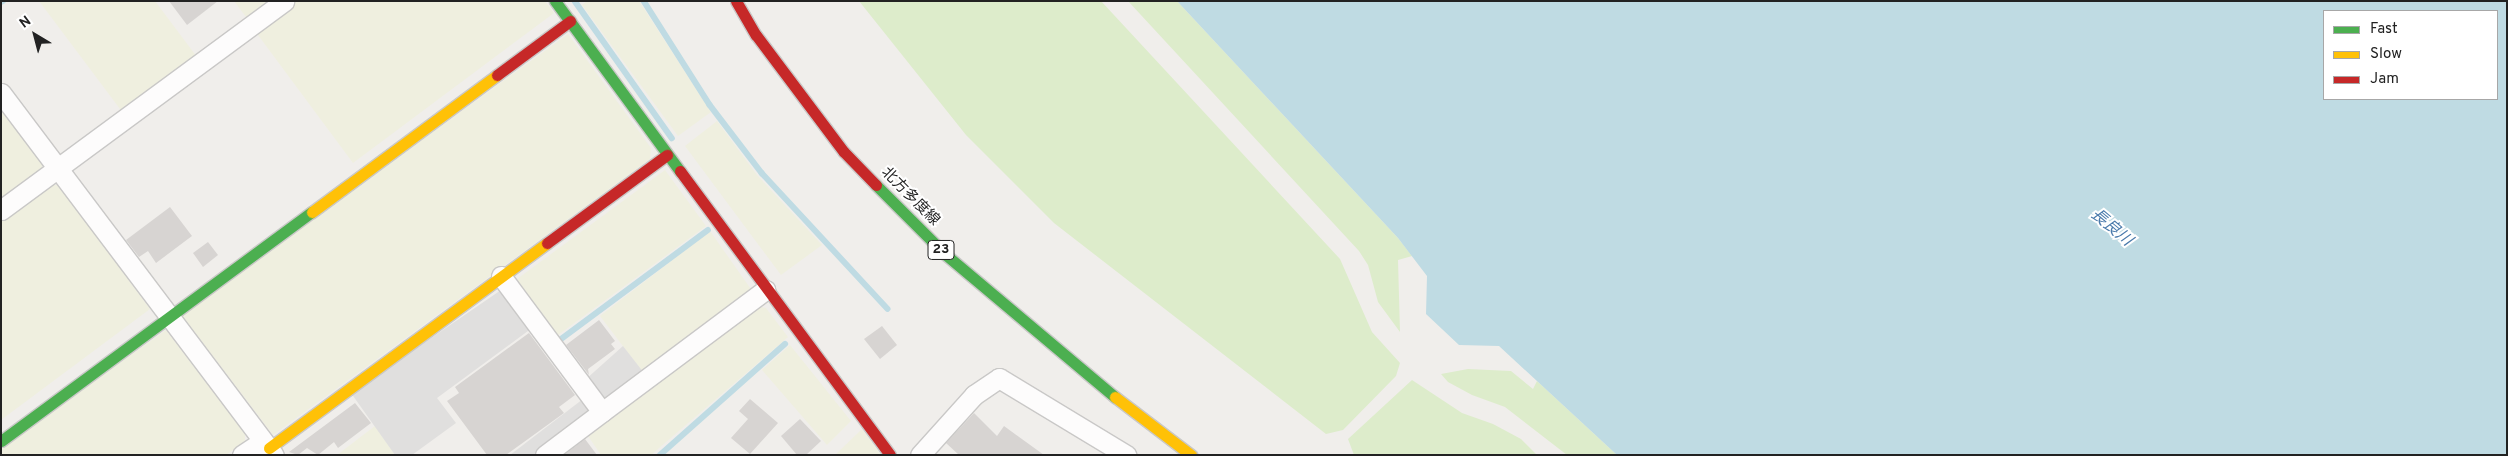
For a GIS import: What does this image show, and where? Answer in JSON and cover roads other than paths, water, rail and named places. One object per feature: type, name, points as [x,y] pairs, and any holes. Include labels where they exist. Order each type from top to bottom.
[{"type":"street","points":[[1,210],[284,1]]},
{"type":"street","points":[[555,1],[765,290],[890,455]]},
{"type":"street","name":"北方多度線","points":[[736,1],[756,35],[844,152],[945,254],[1115,397],[1191,455]]},
{"type":"street","points":[[1,441],[570,22]]},
{"type":"street","points":[[1,93],[269,448]]},
{"type":"street","points":[[242,455],[269,448],[667,155]]},
{"type":"street","points":[[501,276],[602,412]]},
{"type":"street","points":[[545,455],[765,290]]},
{"type":"street","points":[[920,455],[974,395],[999,378],[1126,455]]},
{"type":"water","name":"長良川","points":[[1177,1],[2507,1],[2507,455],[1617,455],[1499,346],[1459,345],[1426,314],[1427,276],[1398,238]]},
{"type":"waterway","points":[[575,1],[672,138]]},
{"type":"waterway","points":[[644,1],[710,105],[762,173],[888,309]]},
{"type":"waterway","points":[[560,340],[708,230]]},
{"type":"waterway","points":[[660,455],[785,344]]}]
